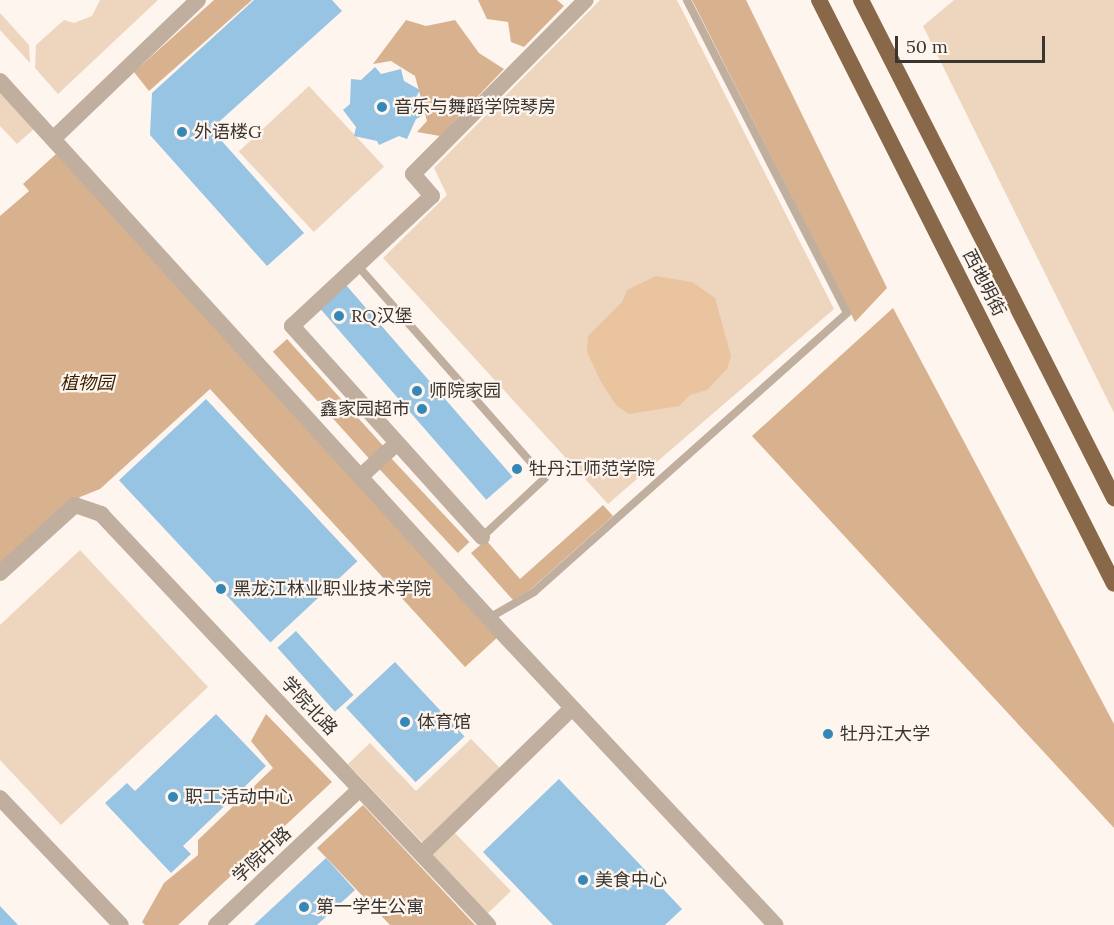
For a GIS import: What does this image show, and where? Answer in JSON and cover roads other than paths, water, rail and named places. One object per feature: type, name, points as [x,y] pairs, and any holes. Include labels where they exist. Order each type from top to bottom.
[{"type":"highway","name":"西地明街","points":[[819,0],[1114,584]]},
{"type":"highway","name":"西地明街","points":[[861,0],[1114,498]]},
{"type":"street","points":[[52,139],[198,0]]},
{"type":"street","points":[[482,537],[292,326],[432,196],[413,174],[569,8],[586,0]]},
{"type":"street","points":[[0,81],[489,618],[776,925]]},
{"type":"street","points":[[360,477],[396,444]]},
{"type":"street","name":"学院北路","points":[[0,573],[75,505],[101,514],[488,925]]},
{"type":"street","points":[[422,854],[572,708]]},
{"type":"street","name":"学院中路","points":[[216,925],[360,789]]},
{"type":"street","points":[[0,798],[121,925]]},
{"type":"lane","points":[[489,618],[534,592],[847,314],[687,0]]},
{"type":"lane","points":[[357,265],[545,478],[482,537]]},
{"type":"place","name":"音乐与舞蹈学院琴房","points":[[382,107]]},
{"type":"place","name":"外语楼G","points":[[182,132]]},
{"type":"place","name":"RQ汉堡","points":[[339,316]]},
{"type":"place","name":"师院家园","points":[[417,391]]},
{"type":"place","name":"鑫家园超市","points":[[422,409]]},
{"type":"place","name":"牡丹江师范学院","points":[[517,469]]},
{"type":"place","name":"黑龙江林业职业技术学院","points":[[221,589]]},
{"type":"place","name":"体育馆","points":[[405,722]]},
{"type":"place","name":"牡丹江大学","points":[[828,734]]},
{"type":"place","name":"职工活动中心","points":[[173,797]]},
{"type":"place","name":"美食中心","points":[[583,880]]},
{"type":"place","name":"第一学生公寓","points":[[304,907]]},
{"type":"park label","name":"植物园","points":[[87,383]]}]
